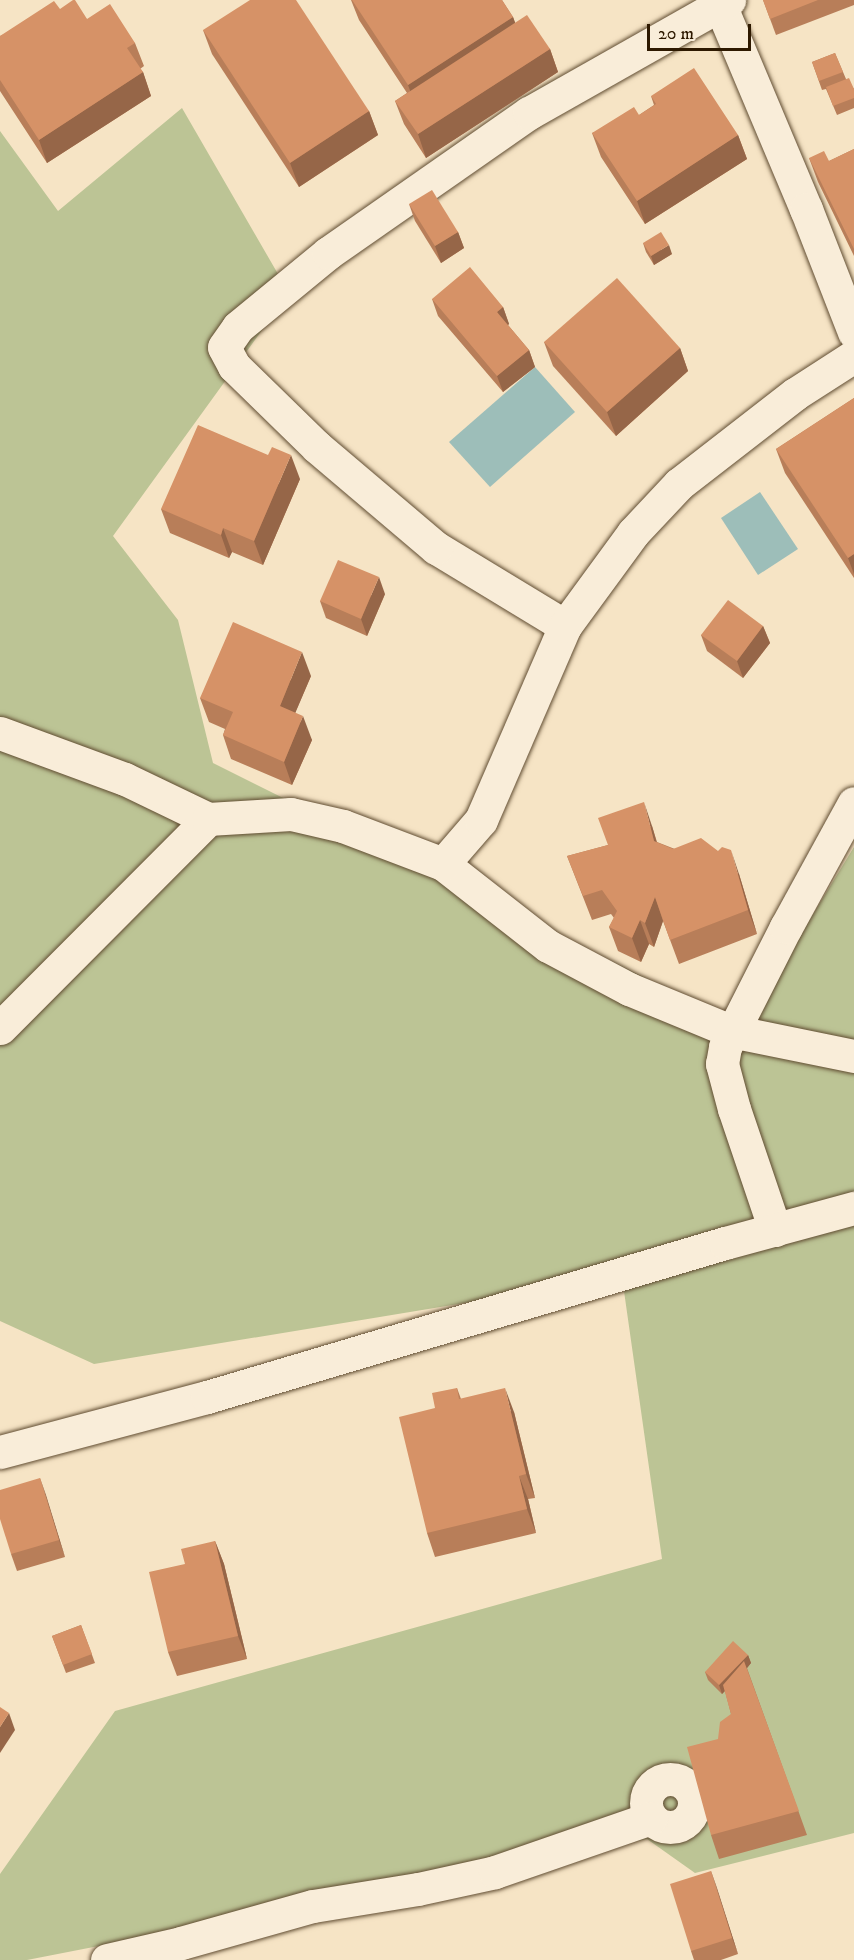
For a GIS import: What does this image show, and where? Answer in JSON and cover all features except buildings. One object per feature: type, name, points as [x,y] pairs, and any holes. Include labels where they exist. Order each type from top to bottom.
[{"type":"street","points":[[565,626],[436,548],[317,447],[234,366],[224,347],[238,327],[328,253],[529,113],[722,2],[854,332]]},
{"type":"street","points":[[443,864],[481,820],[565,626],[633,533],[679,484],[795,394],[854,356]]},
{"type":"street","points":[[0,733],[125,779],[208,819],[291,814],[343,826],[443,864],[548,945],[629,989],[731,1031],[854,1056]]},
{"type":"street","points":[[775,1230],[734,1109],[722,1064],[731,1031],[854,802]]},
{"type":"street","points":[[0,1028],[208,819]]},
{"type":"street","points":[[0,1452],[207,1397],[854,1208]]},
{"type":"street","points":[[108,1960],[181,1943],[313,1906],[418,1889],[495,1872],[651,1818]]},
{"type":"green space","points":[[182,108],[289,293],[113,536],[178,620],[213,763],[744,1027],[854,847],[854,1833],[695,1873],[647,1839],[27,1960],[0,1960],[0,1874],[115,1711],[662,1559],[622,1277],[94,1364],[0,1321],[0,131],[58,211]]},
{"type":"water","points":[[535,367],[575,412],[490,487],[449,442]]},
{"type":"water","points":[[760,492],[798,549],[758,575],[721,518]]}]
